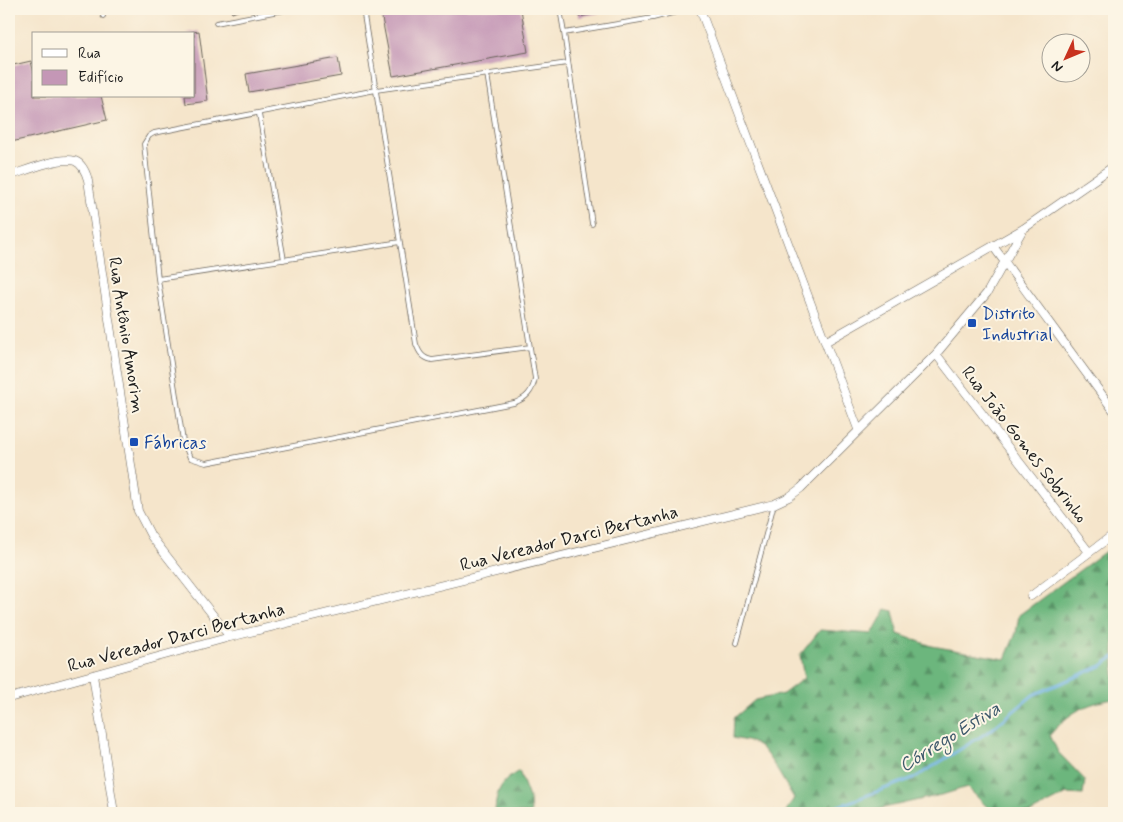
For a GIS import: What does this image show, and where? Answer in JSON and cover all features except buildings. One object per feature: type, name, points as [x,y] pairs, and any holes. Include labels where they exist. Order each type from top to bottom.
[{"type":"street","points":[[700,9],[858,429]]},
{"type":"street","name":"Rua Antônio Amorim","points":[[9,176],[62,160],[76,161],[83,167],[88,180],[138,511],[151,536],[230,637]]},
{"type":"street","points":[[825,342],[1022,229],[1114,166]]},
{"type":"street","name":"Rua Vereador Darci Bertanha","points":[[9,698],[230,637],[774,504],[789,497],[801,488],[858,429],[936,354],[987,294],[1006,263],[1022,229]]},
{"type":"street","points":[[993,246],[1114,411]]},
{"type":"street","name":"Rua João Gomes Sobrinho","points":[[936,354],[1089,552]]},
{"type":"street","points":[[1031,596],[1114,534]]},
{"type":"street","points":[[93,675],[114,813]]},
{"type":"lane","points":[[101,9],[103,16]]},
{"type":"lane","points":[[216,23],[290,9]]},
{"type":"lane","points":[[363,9],[416,344],[423,356],[432,360],[530,347]]},
{"type":"lane","points":[[560,9],[592,224]]},
{"type":"lane","points":[[651,9],[653,18]]},
{"type":"lane","points":[[564,33],[653,18],[688,9]]},
{"type":"lane","points":[[487,74],[535,379],[532,391],[524,399],[514,403],[206,463],[190,458],[184,450],[158,279],[145,140],[154,133],[376,90],[487,74],[568,63]]},
{"type":"lane","points":[[259,114],[284,260]]},
{"type":"lane","points":[[158,279],[400,242]]},
{"type":"lane","points":[[737,643],[774,504]]},
{"type":"green space","points":[[1114,545],[1114,699],[1095,703],[1078,710],[1050,735],[1058,752],[1085,780],[1083,795],[1067,794],[1030,813],[993,813],[967,787],[945,794],[862,813],[785,813],[794,798],[771,760],[756,744],[733,738],[734,718],[755,700],[783,694],[804,678],[800,655],[820,630],[872,634],[886,609],[893,611],[898,634],[932,646],[1005,659],[1016,633],[1019,615]]},
{"type":"green space","points":[[519,771],[530,800],[531,813],[495,813],[496,799],[500,788],[507,779]]},
{"type":"waterway","name":"Córrego Estiva","points":[[820,813],[916,777],[991,730],[1033,695],[1101,666],[1114,657]]},
{"type":"place","name":"Distrito Industrial","points":[[972,323]]},
{"type":"place","name":"Fábricas","points":[[134,442]]}]
